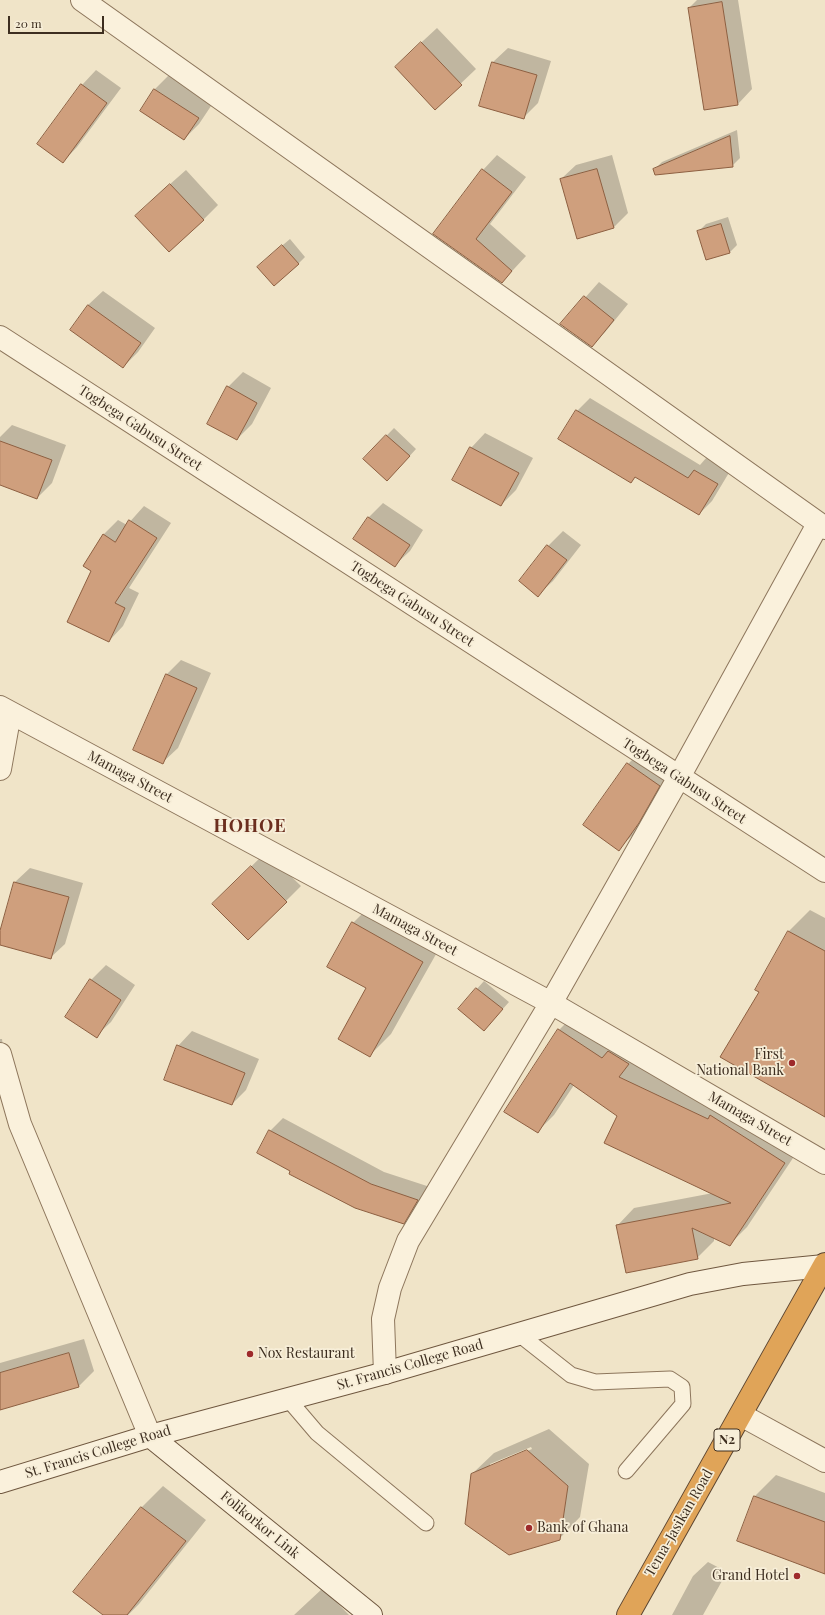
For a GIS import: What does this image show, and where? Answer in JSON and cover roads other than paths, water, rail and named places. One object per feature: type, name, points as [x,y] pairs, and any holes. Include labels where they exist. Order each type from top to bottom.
[{"type":"highway","name":"Tema-Jasikan Road","points":[[628,1615],[825,1265]]},
{"type":"street","points":[[82,0],[822,526],[551,1003],[408,1241],[390,1288],[383,1318],[385,1373]]},
{"type":"street","name":"Togbega Gabusu Street","points":[[0,337],[825,871]]},
{"type":"street","points":[[0,769],[5,710]]},
{"type":"street","name":"Mamaga Street","points":[[5,710],[551,1003],[825,1164]]},
{"type":"street","points":[[0,1054],[20,1124],[150,1436]]},
{"type":"street","name":"St. Francis College Road","points":[[0,1482],[150,1436],[385,1373],[690,1284],[743,1274],[825,1265]]},
{"type":"street","points":[[741,1415],[825,1461]]},
{"type":"street","name":"Folikorkor Link","points":[[150,1436],[371,1615]]},
{"type":"lane","points":[[519,1334],[571,1375],[595,1382],[670,1379],[682,1387],[683,1404],[626,1471]]},
{"type":"lane","points":[[288,1399],[317,1433],[426,1523]]},
{"type":"place","name":"First National Bank","points":[[792,1063]]},
{"type":"place","name":"Nox Restaurant","points":[[250,1354]]},
{"type":"place","name":"Bank of Ghana","points":[[529,1528]]},
{"type":"place","name":"Grand Hotel","points":[[797,1576]]},
{"type":"district","name":"HOHOE","points":[[250,826]]}]
